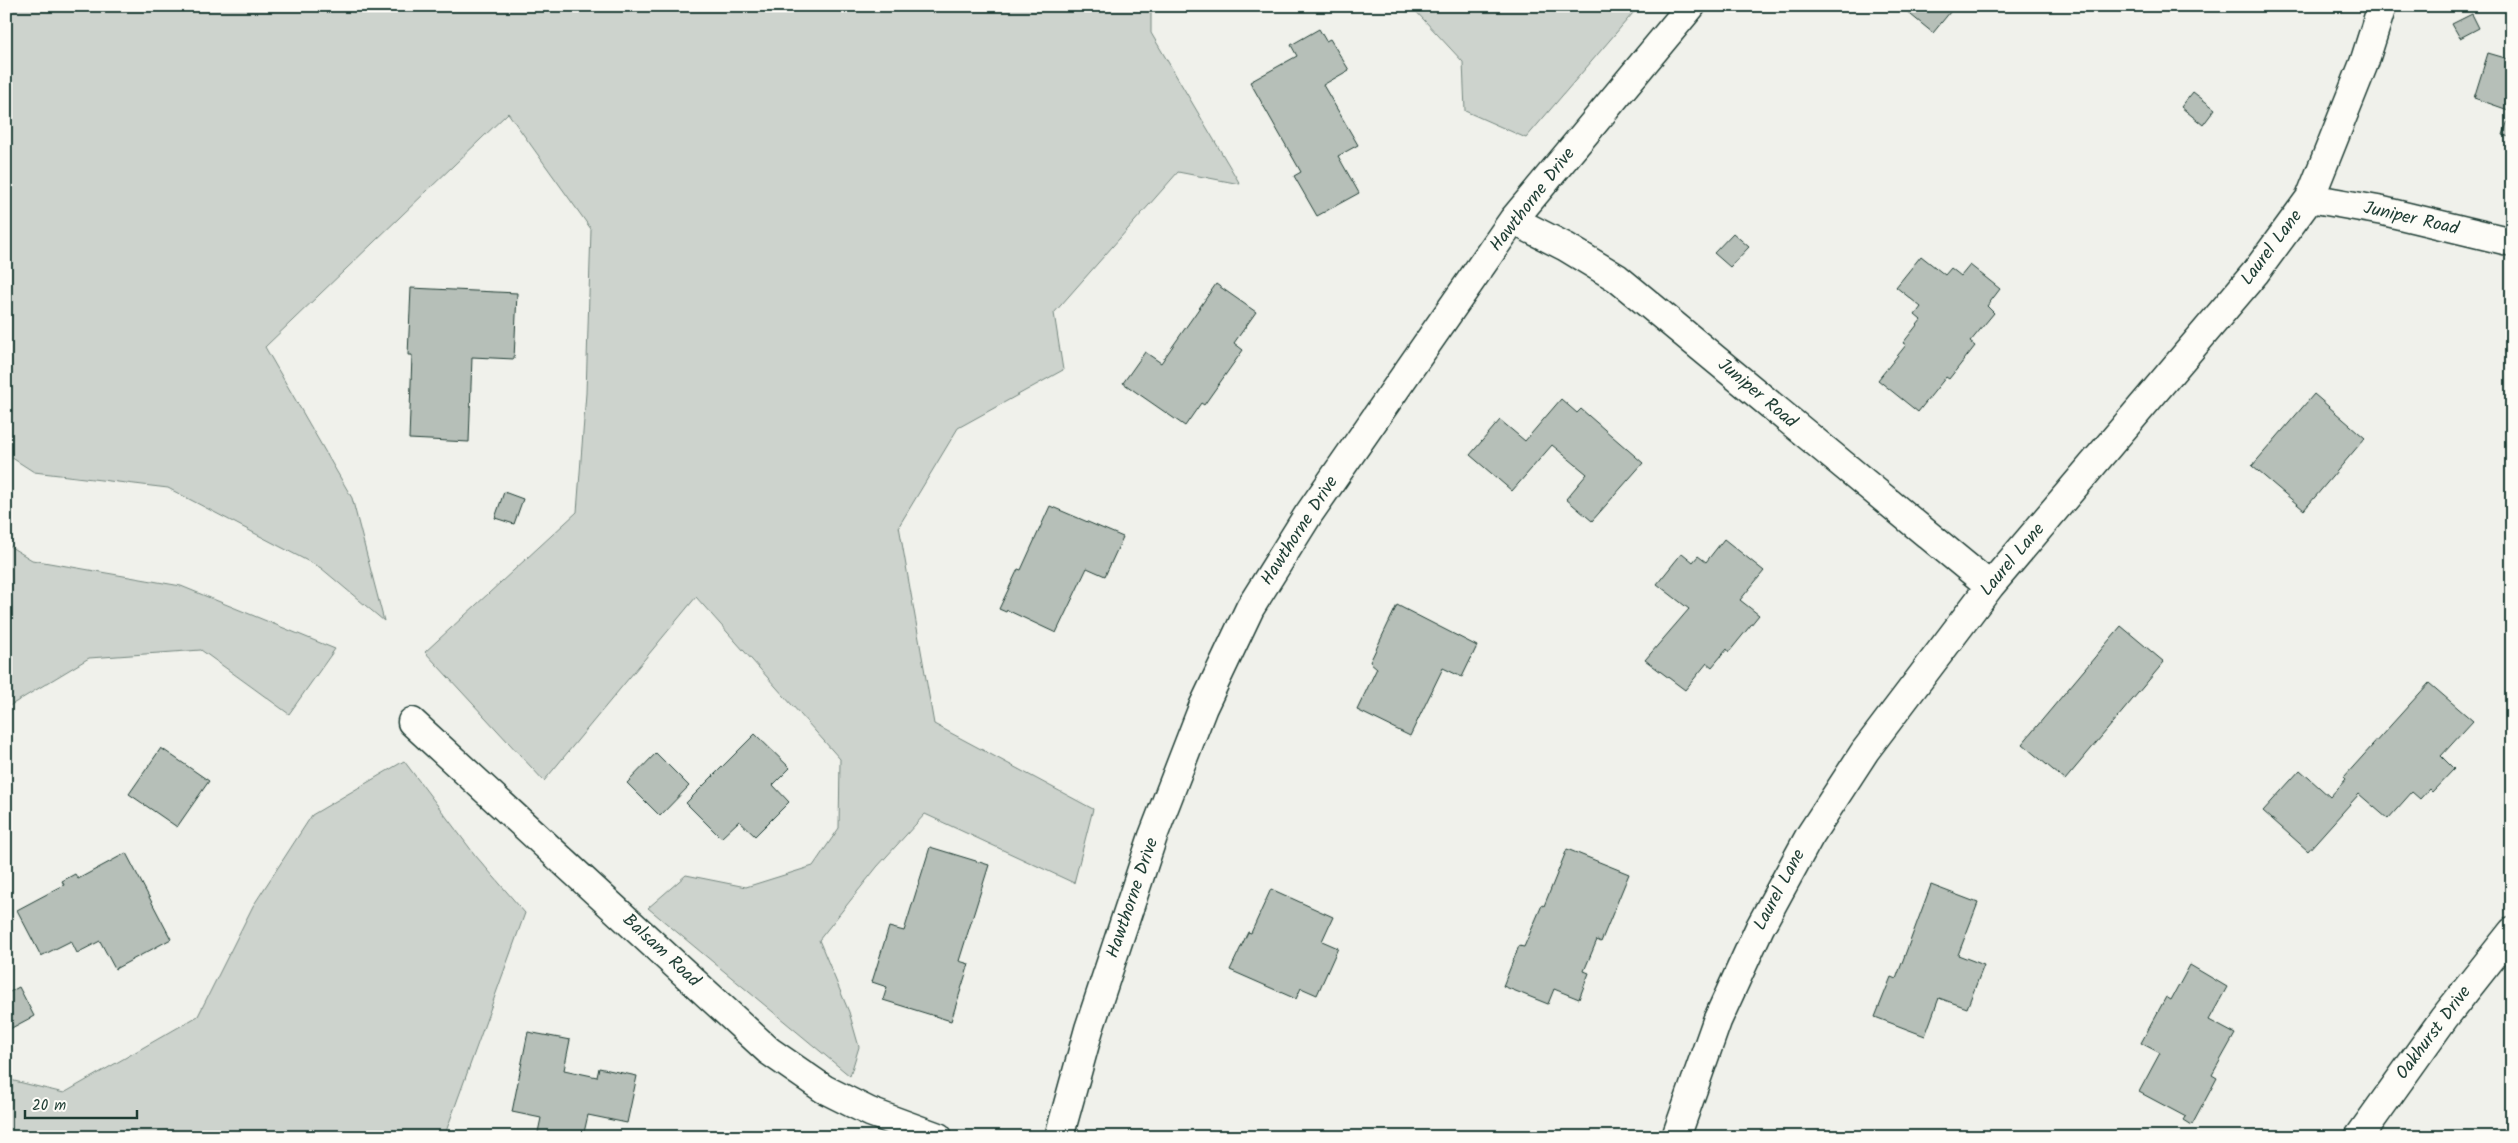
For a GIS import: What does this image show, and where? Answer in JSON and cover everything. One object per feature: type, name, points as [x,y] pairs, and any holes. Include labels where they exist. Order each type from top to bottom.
[{"type":"street","name":"Hawthorne Drive","points":[[1059,1137],[1089,1029],[1153,836],[1203,707],[1250,608],[1308,515],[1513,220],[1692,6]]},
{"type":"street","name":"Laurel Lane","points":[[1676,1137],[1717,1021],[1760,927],[1809,837],[1865,751],[1990,586],[2255,273],[2310,198],[2364,63],[2382,6]]},
{"type":"street","name":"Juniper Road","points":[[2310,198],[2383,211],[2512,242]]},
{"type":"street","name":"Juniper Road","points":[[1513,220],[1566,246],[1617,278],[1990,586]]},
{"type":"street","name":"Balsam Road","points":[[412,722],[769,1050],[832,1093],[870,1112],[938,1137]]},
{"type":"street","name":"Oakhurst Drive","points":[[2359,1137],[2444,1018],[2512,932]]},
{"type":"shaded area","points":[[9,6],[1151,6],[1151,33],[1240,184],[1178,172],[1054,313],[1063,370],[958,428],[899,526],[934,724],[1093,809],[1074,883],[925,814],[877,867],[819,940],[849,1012],[859,1047],[850,1076],[648,908],[686,875],[746,887],[813,866],[839,828],[840,759],[696,597],[544,781],[425,652],[577,512],[586,393],[591,229],[508,113],[265,347],[352,498],[384,621],[321,568],[168,488],[34,472],[6,454],[6,13]]},
{"type":"shaded area","points":[[1411,6],[1639,6],[1526,138],[1465,111],[1463,62]]},
{"type":"shaded area","points":[[6,544],[32,560],[181,586],[335,649],[289,714],[201,650],[89,658],[6,708]]},
{"type":"shaded area","points":[[404,761],[475,855],[525,913],[444,1137],[6,1137],[6,1079],[64,1093],[198,1016],[253,906],[312,815]]},
{"type":"building","points":[[1335,6],[1348,6],[1338,11]]},
{"type":"building","points":[[1900,6],[1955,6],[1933,33]]},
{"type":"building","points":[[2472,14],[2479,28],[2460,38],[2452,24]]},
{"type":"building","points":[[1319,29],[1326,41],[1330,39],[1349,70],[1323,85],[1358,145],[1338,156],[1359,193],[1317,216],[1294,176],[1301,172],[1250,82],[1297,56],[1291,45]]},
{"type":"building","points":[[2488,53],[2512,60],[2512,138],[2503,135],[2511,111],[2474,98]]},
{"type":"building","points":[[2193,92],[2215,109],[2203,125],[2181,107]]},
{"type":"building","points":[[1733,233],[1749,247],[1730,267],[1714,253]]},
{"type":"building","points":[[1921,256],[1945,275],[1951,268],[1961,276],[1970,265],[2000,289],[1987,306],[1994,313],[1970,342],[1975,346],[1949,379],[1946,377],[1918,412],[1878,380],[1906,345],[1903,343],[1921,320],[1915,315],[1921,307],[1896,287]]},
{"type":"building","points":[[1216,284],[1256,312],[1234,343],[1243,350],[1204,405],[1201,403],[1185,426],[1123,383],[1145,352],[1161,363]]},
{"type":"building","points":[[411,288],[517,293],[514,359],[472,357],[469,442],[409,439],[412,355],[408,355]]},
{"type":"building","points":[[2314,394],[2365,438],[2304,510],[2252,466]]},
{"type":"building","points":[[1561,399],[1577,413],[1581,409],[1643,463],[1592,521],[1566,499],[1587,474],[1552,445],[1512,491],[1470,455],[1500,420],[1525,441]]},
{"type":"building","points":[[504,492],[523,499],[514,524],[495,518]]},
{"type":"building","points":[[1050,506],[1123,537],[1105,576],[1087,568],[1056,633],[1007,610],[1006,612],[999,609],[1018,569],[1021,570]]},
{"type":"building","points":[[1724,539],[1764,571],[1740,600],[1759,615],[1729,652],[1727,649],[1712,667],[1707,663],[1685,690],[1645,660],[1689,609],[1657,584],[1682,553],[1693,562],[1698,556],[1706,562]]},
{"type":"building","points":[[1397,605],[1477,646],[1462,677],[1443,668],[1410,736],[1357,710],[1377,668],[1370,662]]},
{"type":"building","points":[[2121,626],[2164,662],[2065,780],[2022,744]]},
{"type":"building","points":[[2429,683],[2473,721],[2441,756],[2454,769],[2432,792],[2429,789],[2420,799],[2412,792],[2388,819],[2359,794],[2308,851],[2263,811],[2300,770],[2330,797],[2346,779],[2344,777]]},
{"type":"building","points":[[755,734],[790,768],[773,785],[789,802],[755,836],[739,821],[721,838],[686,803]]},
{"type":"building","points":[[161,748],[209,781],[177,827],[129,794]]},
{"type":"building","points":[[656,753],[689,786],[660,816],[627,783]]},
{"type":"building","points":[[930,847],[989,865],[959,961],[969,964],[951,1021],[883,1000],[887,987],[872,982],[889,927],[904,931]]},
{"type":"building","points":[[1567,849],[1629,874],[1601,942],[1597,940],[1584,971],[1589,973],[1579,999],[1554,989],[1548,1004],[1503,986],[1519,946],[1524,947],[1542,905],[1544,906]]},
{"type":"building","points":[[126,853],[171,939],[115,969],[100,941],[77,953],[71,941],[41,956],[17,910],[64,885],[62,881],[75,874],[78,879]]},
{"type":"building","points":[[1931,885],[1978,903],[1958,955],[1984,965],[1967,1008],[1939,998],[1925,1036],[1875,1017],[1891,977],[1896,979]]},
{"type":"building","points":[[1271,889],[1333,917],[1322,941],[1338,948],[1317,995],[1301,988],[1296,999],[1230,970],[1248,932],[1251,933]]},
{"type":"building","points":[[2190,965],[2227,987],[2209,1020],[2235,1034],[2212,1075],[2217,1078],[2192,1125],[2184,1120],[2186,1117],[2139,1092],[2160,1053],[2141,1043],[2166,997],[2171,1000]]},
{"type":"building","points":[[19,987],[34,1016],[6,1031],[6,994]]},
{"type":"building","points":[[528,1032],[570,1040],[564,1070],[597,1077],[599,1068],[637,1076],[627,1123],[588,1115],[583,1137],[537,1137],[541,1118],[512,1112]]}]
